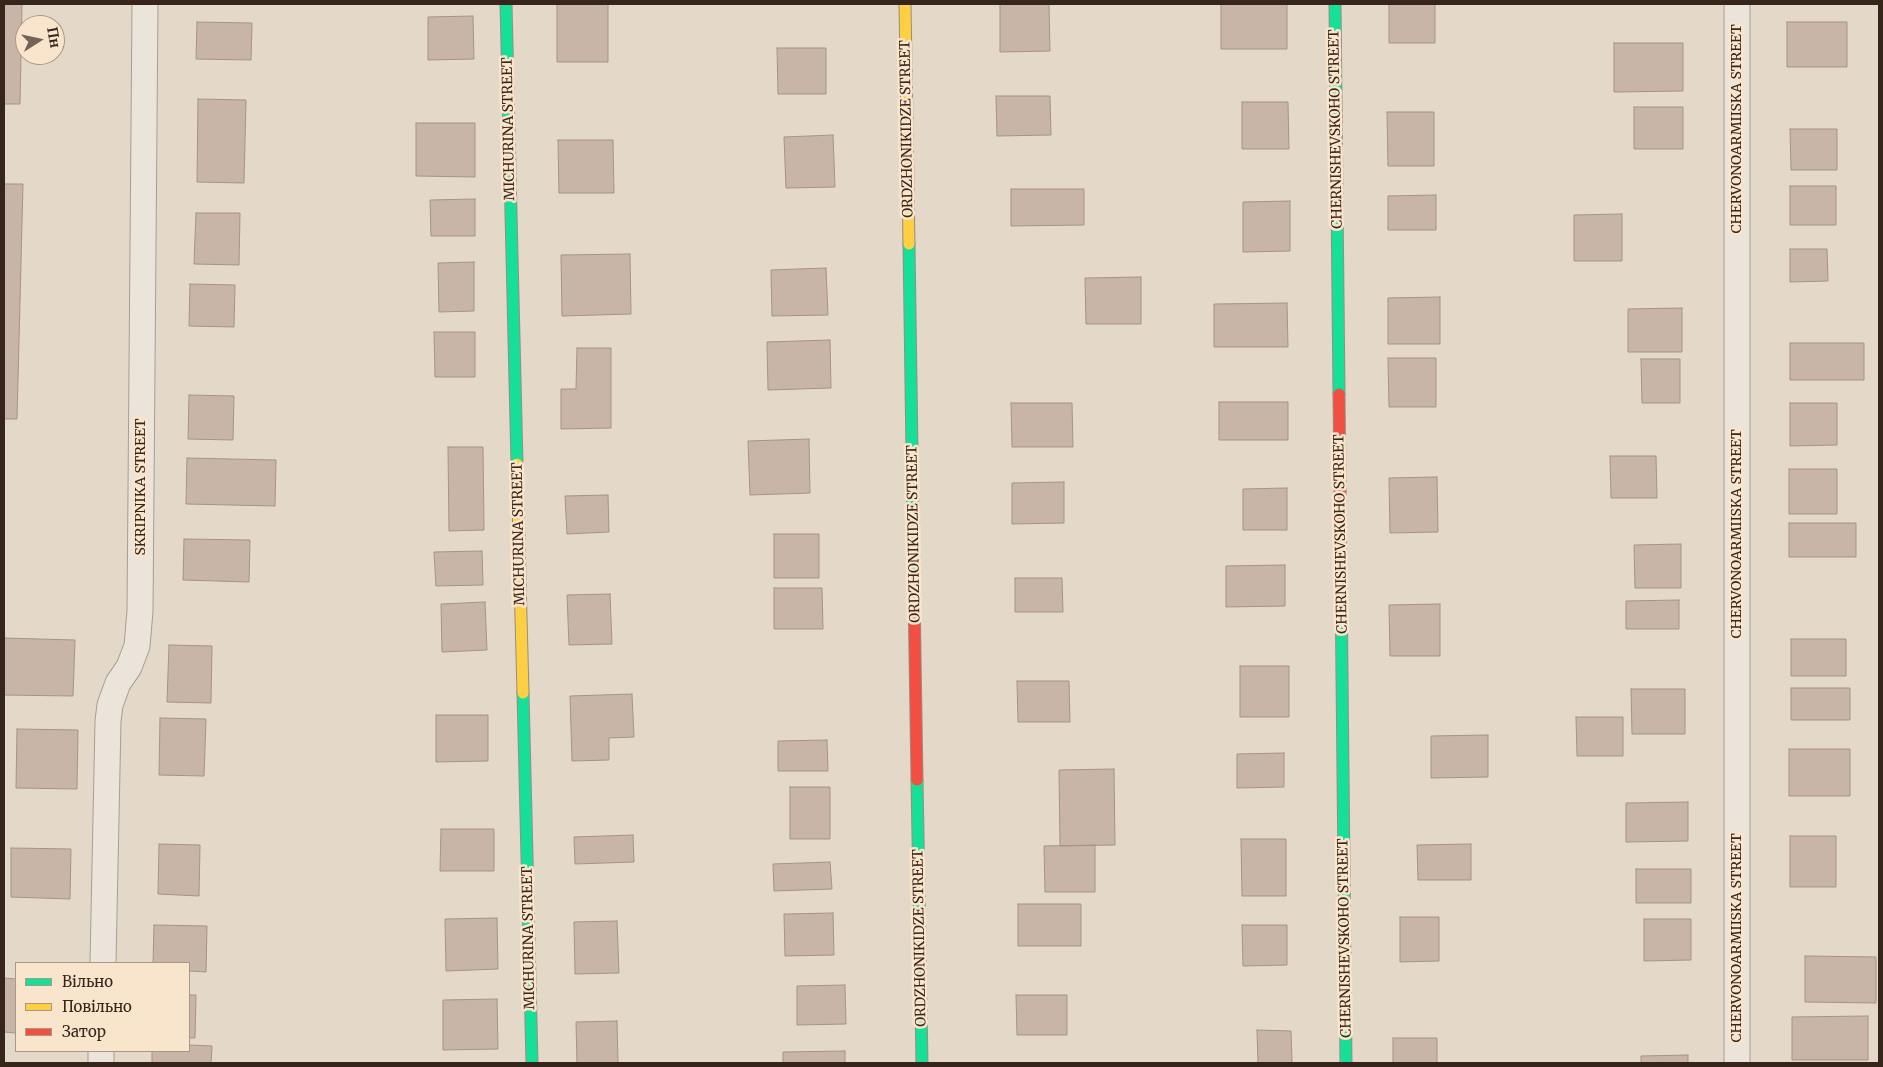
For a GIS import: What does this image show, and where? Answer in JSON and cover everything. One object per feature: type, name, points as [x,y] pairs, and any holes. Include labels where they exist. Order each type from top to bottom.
[{"type":"street","name":"SKRIPNIKA STREET","points":[[103,962],[108,721],[110,705],[118,683],[129,667],[137,646],[140,611],[145,4]]},
{"type":"street","name":"MICHURINA STREET","points":[[506,4],[532,1063]]},
{"type":"street","name":"ORDZHONIKIDZE STREET","points":[[905,4],[922,1063]]},
{"type":"street","name":"CHERNISHEVSKOHO STREET","points":[[1335,4],[1346,1063]]},
{"type":"street","name":"CHERVONOARMIISKA STREET","points":[[1737,4],[1737,1063]]},
{"type":"building","points":[[4,4],[22,4],[22,15],[15,15],[15,65],[21,65],[20,104],[4,104]]},
{"type":"building","points":[[557,4],[608,4],[608,62],[557,62]]},
{"type":"building","points":[[1000,4],[1049,4],[1050,51],[1000,52]]},
{"type":"building","points":[[1221,4],[1287,4],[1287,49],[1221,49]]},
{"type":"building","points":[[1389,4],[1435,4],[1435,43],[1389,43]]},
{"type":"building","points":[[473,16],[474,59],[428,60],[428,17]]},
{"type":"building","points":[[197,22],[252,23],[251,60],[196,59]]},
{"type":"building","points":[[1787,22],[1847,22],[1847,67],[1787,67]]},
{"type":"building","points":[[1614,43],[1683,43],[1683,91],[1614,92]]},
{"type":"building","points":[[777,48],[826,48],[826,94],[778,94]]},
{"type":"building","points":[[996,96],[1050,96],[1051,135],[997,136]]},
{"type":"building","points":[[198,99],[246,100],[244,183],[197,182]]},
{"type":"building","points":[[1242,102],[1288,102],[1289,149],[1242,149]]},
{"type":"building","points":[[1634,107],[1683,107],[1683,149],[1634,149]]},
{"type":"building","points":[[1387,112],[1434,112],[1434,166],[1388,166]]},
{"type":"building","points":[[416,123],[475,123],[475,177],[416,176]]},
{"type":"building","points":[[1790,129],[1837,129],[1837,170],[1791,170]]},
{"type":"building","points":[[833,135],[835,187],[786,188],[784,137]]},
{"type":"building","points":[[558,140],[613,140],[614,193],[559,193]]},
{"type":"building","points":[[4,184],[23,184],[17,419],[4,419]]},
{"type":"building","points":[[1790,186],[1836,186],[1836,225],[1790,225]]},
{"type":"building","points":[[1011,189],[1084,189],[1084,225],[1011,226]]},
{"type":"building","points":[[1436,195],[1436,230],[1388,230],[1388,196]]},
{"type":"building","points":[[475,199],[475,236],[431,236],[430,200]]},
{"type":"building","points":[[1290,201],[1290,251],[1243,252],[1243,202]]},
{"type":"building","points":[[196,213],[240,213],[239,265],[194,264]]},
{"type":"building","points":[[1622,214],[1622,261],[1574,261],[1574,215]]},
{"type":"building","points":[[1790,249],[1827,249],[1828,281],[1790,282]]},
{"type":"building","points":[[630,254],[631,314],[562,316],[561,255]]},
{"type":"building","points":[[474,262],[474,311],[439,312],[438,263]]},
{"type":"building","points":[[826,268],[828,315],[772,316],[771,270]]},
{"type":"building","points":[[1141,277],[1141,324],[1086,324],[1085,278]]},
{"type":"building","points":[[190,284],[235,285],[234,327],[189,326]]},
{"type":"building","points":[[1440,297],[1440,344],[1388,344],[1388,298]]},
{"type":"building","points":[[1287,303],[1288,347],[1214,347],[1214,304]]},
{"type":"building","points":[[1682,308],[1682,352],[1628,352],[1628,309]]},
{"type":"building","points":[[434,332],[475,332],[475,377],[435,377]]},
{"type":"building","points":[[830,340],[831,388],[768,390],[767,342]]},
{"type":"building","points":[[1790,343],[1864,343],[1864,380],[1790,380]]},
{"type":"building","points":[[577,348],[611,348],[611,428],[561,429],[561,389],[576,389]]},
{"type":"building","points":[[1388,358],[1436,358],[1436,407],[1389,407]]},
{"type":"building","points":[[1641,359],[1680,359],[1680,403],[1642,403]]},
{"type":"building","points":[[189,395],[234,396],[233,440],[188,439]]},
{"type":"building","points":[[1219,402],[1288,402],[1288,440],[1219,440]]},
{"type":"building","points":[[1011,403],[1072,403],[1073,447],[1012,447]]},
{"type":"building","points":[[1790,403],[1837,403],[1837,445],[1790,446]]},
{"type":"building","points":[[809,439],[810,493],[750,495],[748,441]]},
{"type":"building","points":[[448,447],[483,447],[484,530],[449,531]]},
{"type":"building","points":[[1610,456],[1656,456],[1657,498],[1611,498]]},
{"type":"building","points":[[187,458],[276,460],[275,506],[186,504]]},
{"type":"building","points":[[1789,469],[1837,469],[1837,514],[1789,514]]},
{"type":"building","points":[[1437,477],[1438,532],[1390,533],[1389,478]]},
{"type":"building","points":[[1064,482],[1064,523],[1012,524],[1012,483]]},
{"type":"building","points":[[1287,488],[1287,530],[1243,530],[1243,489]]},
{"type":"building","points":[[608,495],[609,532],[567,534],[565,496]]},
{"type":"building","points":[[1789,523],[1856,523],[1856,557],[1789,557]]},
{"type":"building","points":[[774,534],[819,534],[819,578],[774,578]]},
{"type":"building","points":[[184,539],[250,540],[249,582],[183,580]]},
{"type":"building","points":[[1681,544],[1681,588],[1635,588],[1634,545]]},
{"type":"building","points":[[482,551],[483,585],[436,586],[434,552]]},
{"type":"building","points":[[1285,565],[1285,606],[1226,607],[1226,566]]},
{"type":"building","points":[[1015,578],[1062,578],[1063,612],[1015,612]]},
{"type":"building","points":[[774,588],[822,588],[823,629],[774,629]]},
{"type":"building","points":[[610,594],[612,644],[569,645],[567,595]]},
{"type":"building","points":[[1679,600],[1679,629],[1626,629],[1626,601]]},
{"type":"building","points":[[485,602],[487,650],[442,652],[441,604]]},
{"type":"building","points":[[1440,604],[1440,656],[1390,656],[1389,605]]},
{"type":"building","points":[[4,638],[75,640],[73,696],[4,695]]},
{"type":"building","points":[[1791,639],[1846,639],[1846,676],[1791,676]]},
{"type":"building","points":[[169,645],[212,646],[211,703],[167,702]]},
{"type":"building","points":[[1240,666],[1289,666],[1289,717],[1240,717]]},
{"type":"building","points":[[1017,681],[1069,681],[1070,722],[1018,722]]},
{"type":"building","points":[[1791,688],[1850,688],[1850,720],[1791,720]]},
{"type":"building","points":[[1631,689],[1685,689],[1685,734],[1632,734]]},
{"type":"building","points":[[632,694],[634,737],[609,738],[609,760],[572,761],[570,696]]},
{"type":"building","points":[[436,715],[488,715],[488,761],[436,762]]},
{"type":"building","points":[[1576,717],[1623,717],[1623,756],[1577,756]]},
{"type":"building","points":[[160,718],[206,719],[204,776],[159,775]]},
{"type":"building","points":[[17,729],[78,730],[77,789],[16,788]]},
{"type":"building","points":[[1488,735],[1488,777],[1431,778],[1431,736]]},
{"type":"building","points":[[827,740],[828,771],[778,771],[778,741]]},
{"type":"building","points":[[1789,749],[1850,749],[1850,796],[1789,796]]},
{"type":"building","points":[[1284,753],[1284,787],[1237,788],[1237,754]]},
{"type":"building","points":[[1114,769],[1115,845],[1060,846],[1059,770]]},
{"type":"building","points":[[790,787],[830,787],[830,839],[790,839]]},
{"type":"building","points":[[1688,802],[1688,841],[1626,842],[1626,803]]},
{"type":"building","points":[[441,829],[494,829],[494,871],[440,871]]},
{"type":"building","points":[[633,835],[634,862],[575,864],[574,837]]},
{"type":"building","points":[[1790,836],[1836,836],[1836,887],[1790,887]]},
{"type":"building","points":[[1241,839],[1286,839],[1286,896],[1242,896]]},
{"type":"building","points":[[159,844],[200,845],[199,896],[158,894]]},
{"type":"building","points":[[1471,844],[1471,880],[1418,880],[1417,845]]},
{"type":"building","points":[[1095,845],[1095,892],[1045,892],[1044,846]]},
{"type":"building","points":[[11,848],[71,849],[70,899],[11,897]]},
{"type":"building","points":[[830,862],[832,889],[774,891],[773,864]]},
{"type":"building","points":[[1636,869],[1691,869],[1691,903],[1636,903]]},
{"type":"building","points":[[1018,904],[1081,904],[1081,946],[1018,946]]},
{"type":"building","points":[[833,913],[834,955],[785,956],[784,914]]},
{"type":"building","points":[[1400,917],[1439,917],[1439,961],[1400,962]]},
{"type":"building","points":[[497,918],[498,969],[446,971],[445,919]]},
{"type":"building","points":[[1644,919],[1691,919],[1691,960],[1644,961]]},
{"type":"building","points":[[617,921],[619,973],[575,974],[574,922]]},
{"type":"building","points":[[154,925],[207,926],[206,972],[190,971],[190,962],[153,962]]},
{"type":"building","points":[[1242,925],[1287,925],[1287,965],[1243,966]]},
{"type":"building","points":[[1805,956],[1876,957],[1876,1003],[1805,1002]]},
{"type":"building","points":[[4,978],[15,979],[15,1033],[4,1032]]},
{"type":"building","points":[[845,985],[846,1024],[797,1025],[797,986]]},
{"type":"building","points":[[190,995],[196,995],[195,1038],[190,1038]]},
{"type":"building","points":[[1016,995],[1067,995],[1067,1035],[1017,1035]]},
{"type":"building","points":[[497,999],[498,1049],[443,1050],[443,1000]]},
{"type":"building","points":[[1868,1016],[1868,1060],[1792,1060],[1792,1017]]},
{"type":"building","points":[[617,1021],[618,1063],[577,1063],[576,1022]]},
{"type":"building","points":[[1257,1030],[1291,1031],[1292,1063],[1258,1063]]},
{"type":"building","points":[[1393,1038],[1437,1038],[1437,1063],[1393,1063]]},
{"type":"building","points":[[190,1045],[212,1046],[211,1063],[152,1063],[152,1052],[190,1052]]},
{"type":"building","points":[[845,1051],[845,1063],[783,1063],[783,1052]]},
{"type":"building","points":[[1688,1055],[1688,1063],[1641,1063],[1641,1056]]},
{"type":"traffic: fast","points":[[506,4],[517,464]]},
{"type":"traffic: fast","points":[[1335,4],[1339,394]]},
{"type":"traffic: fast","points":[[909,244],[914,592]]},
{"type":"traffic: fast","points":[[1341,578],[1346,1063]]},
{"type":"traffic: fast","points":[[523,693],[532,1063]]},
{"type":"traffic: fast","points":[[917,780],[922,1063]]},
{"type":"traffic: slow","points":[[905,4],[909,244]]},
{"type":"traffic: slow","points":[[517,464],[523,693]]},
{"type":"traffic: jam","points":[[1339,394],[1341,578]]},
{"type":"traffic: jam","points":[[914,592],[917,780]]}]
